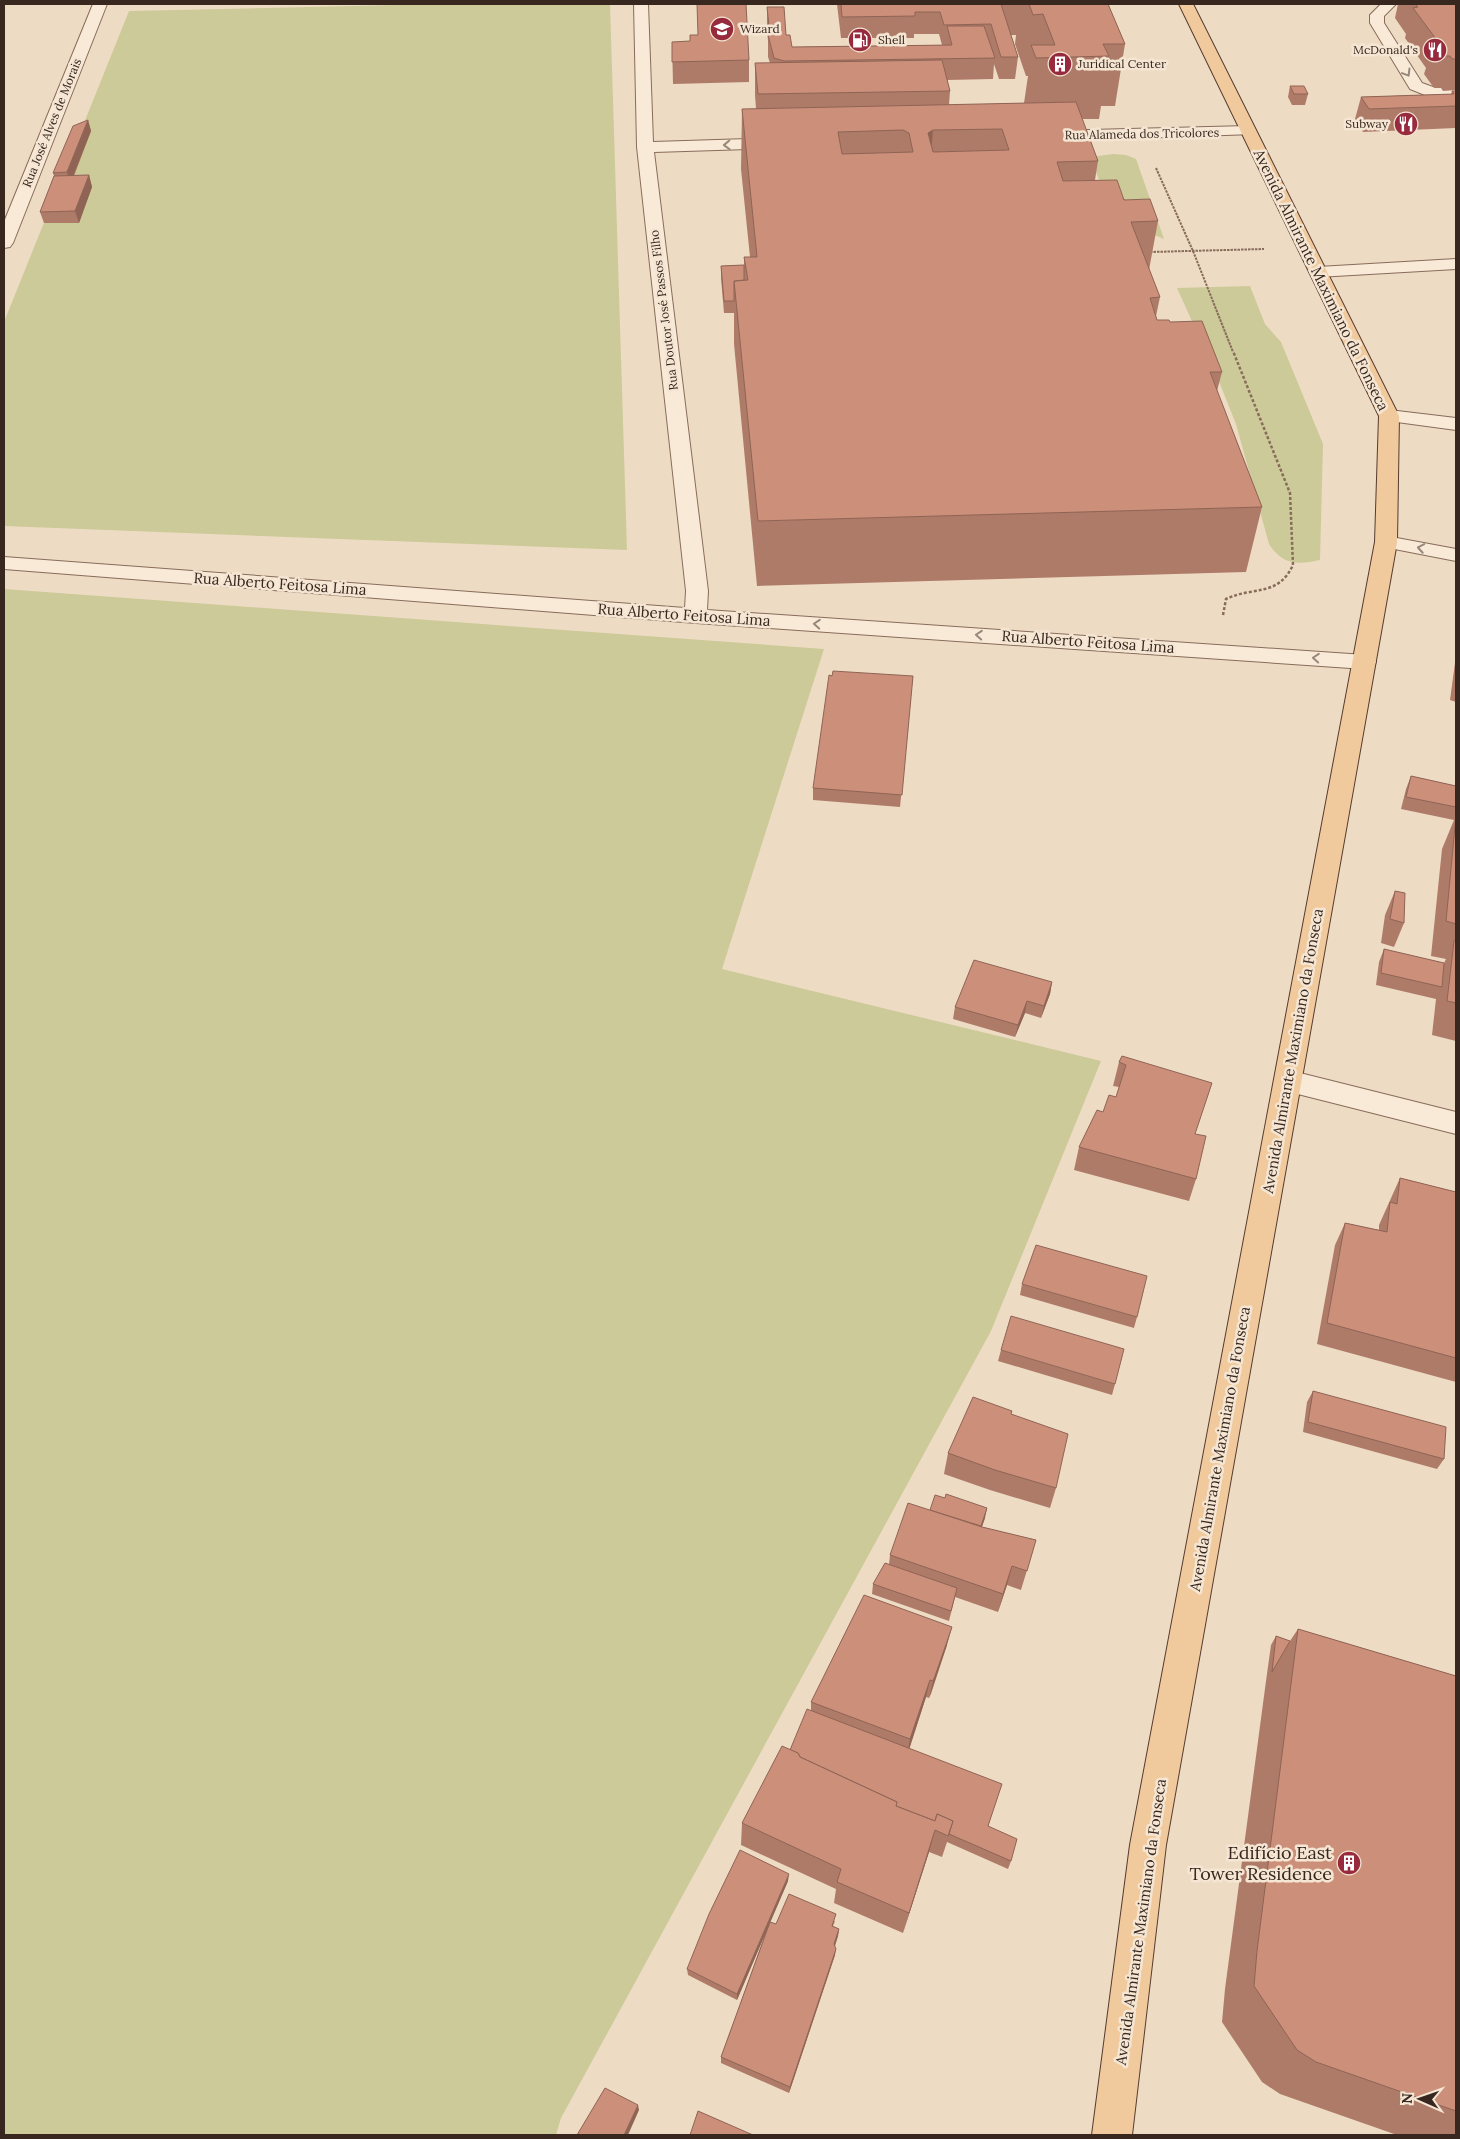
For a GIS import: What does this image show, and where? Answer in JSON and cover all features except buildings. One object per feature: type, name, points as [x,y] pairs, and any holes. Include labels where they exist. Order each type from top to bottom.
[{"type":"main road","name":"Avenida Almirante Maximiano da Fonseca","points":[[1116,2134],[1148,1845],[1386,542],[1389,416],[1185,4]]},
{"type":"street","name":"Rua José Alves de Morais","points":[[4,243],[100,4]]},
{"type":"street","name":"Rua Doutor José Passos Filho","points":[[641,4],[645,147],[697,591],[696,616]]},
{"type":"street","points":[[1389,4],[1377,15],[1377,23],[1413,82],[1430,92],[1456,93]]},
{"type":"street","name":"Rua Alameda dos Tricolores","points":[[1032,136],[1248,132]]},
{"type":"street","points":[[645,147],[795,143]]},
{"type":"street","points":[[1318,272],[1456,264]]},
{"type":"street","points":[[1389,416],[1456,424]]},
{"type":"street","points":[[1386,542],[1456,555]]},
{"type":"street","name":"Rua Alberto Feitosa Lima","points":[[4,563],[696,616],[1364,662]]},
{"type":"street","points":[[1288,1081],[1456,1123]]},
{"type":"path","points":[[1140,133],[1193,251],[1290,492],[1293,565],[1290,576],[1283,584],[1271,588],[1236,593],[1226,599],[1216,651]]},
{"type":"path","points":[[1141,252],[1264,249]]},
{"type":"shaded area","points":[[441,4],[610,4],[627,550],[4,526],[4,322],[129,11]]},
{"type":"shaded area","points":[[1113,154],[1126,155],[1136,159],[1164,239],[1150,233],[1119,237],[1091,157]]},
{"type":"shaded area","points":[[1250,286],[1265,324],[1281,342],[1323,444],[1320,560],[1305,563],[1291,562],[1279,556],[1269,544],[1236,424],[1177,288]]},
{"type":"shaded area","points":[[4,589],[824,649],[722,969],[1101,1061],[991,1331],[561,2118],[556,2135],[4,2135]]},
{"type":"place","name":"Wizard","points":[[722,29]]},
{"type":"place","name":"Shell","points":[[860,40]]},
{"type":"place","name":"McDonald's","points":[[1435,50]]},
{"type":"place","name":"Juridical Center","points":[[1060,64]]},
{"type":"place","name":"Subway","points":[[1406,124]]},
{"type":"place","name":"Edifício East Tower Residence","points":[[1349,1863]]}]
